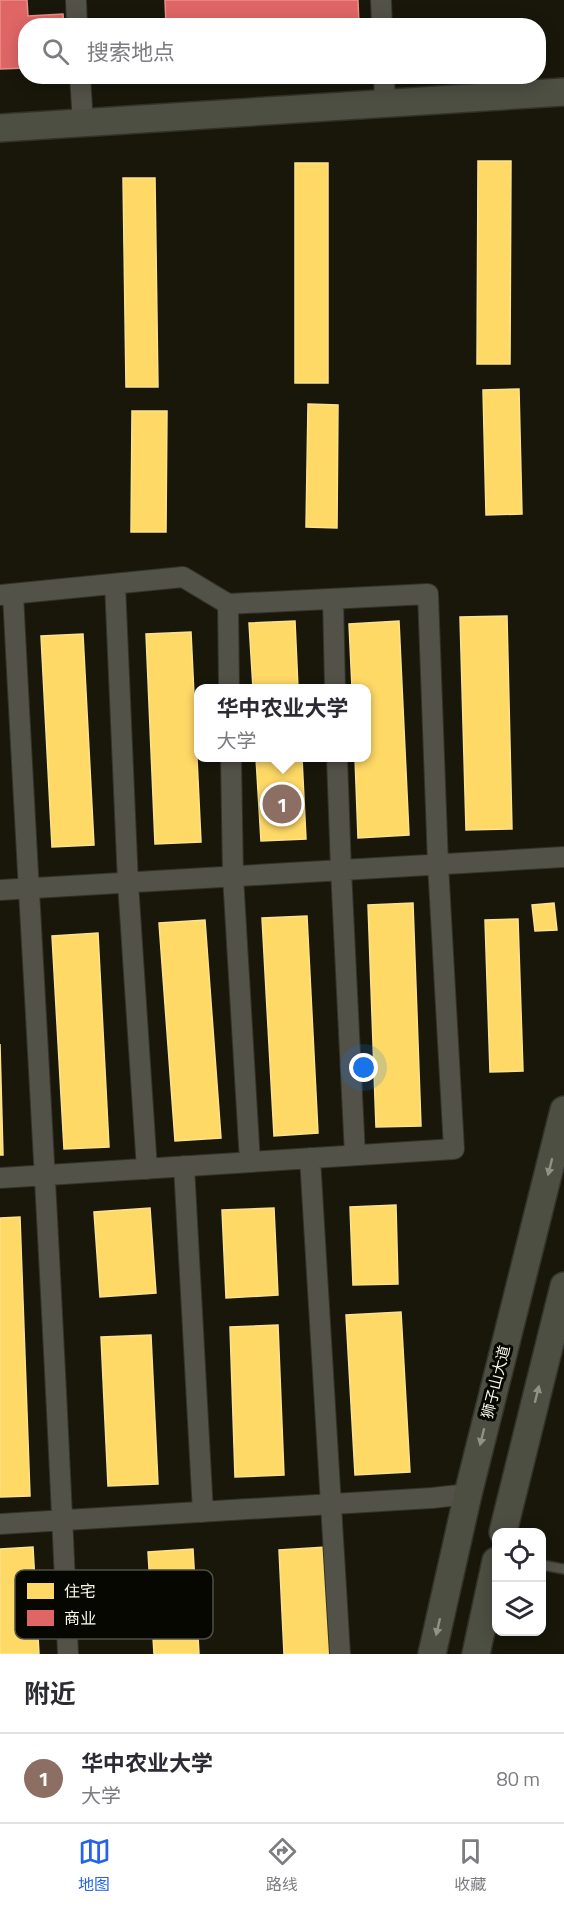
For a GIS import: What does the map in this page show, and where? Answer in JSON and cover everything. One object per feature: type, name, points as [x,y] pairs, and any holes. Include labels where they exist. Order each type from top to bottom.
[{"type":"street","points":[[76,0],[77,18]]},
{"type":"street","points":[[381,0],[382,18]]},
{"type":"street","points":[[81,84],[83,123]]},
{"type":"street","points":[[0,128],[83,123],[385,90],[564,92]]},
{"type":"street","points":[[0,1178],[45,1176],[454,1149],[438,864],[428,594],[228,604],[183,577],[7,594],[28,889],[45,1176],[65,1570]]},
{"type":"street","points":[[115,584],[128,883],[147,1169]]},
{"type":"street","points":[[333,599],[335,684]]},
{"type":"street","points":[[228,604],[229,684]]},
{"type":"street","points":[[231,762],[233,876],[250,1162]]},
{"type":"street","points":[[337,762],[355,1155]]},
{"type":"street","points":[[0,890],[564,857]]},
{"type":"street","name":"狮子山大道","points":[[432,1654],[468,1494],[564,1110]]},
{"type":"street","points":[[309,1158],[340,1654]]},
{"type":"street","points":[[184,1166],[203,1512]]},
{"type":"street","points":[[504,1528],[564,1286]]},
{"type":"street","points":[[0,1524],[468,1494]]},
{"type":"street","points":[[476,1654],[492,1580]]},
{"type":"street","points":[[67,1639],[68,1654]]},
{"type":"lane","points":[[546,1566],[564,1569]]},
{"type":"building: 住宅","points":[[478,161],[511,161],[510,364],[477,364]]},
{"type":"building: 住宅","points":[[295,163],[328,163],[328,383],[295,383]]},
{"type":"building: 住宅","points":[[123,178],[155,178],[158,387],[126,387]]},
{"type":"building: 住宅","points":[[519,389],[522,514],[486,515],[483,390]]},
{"type":"building: 住宅","points":[[308,404],[338,405],[337,528],[306,527]]},
{"type":"building: 住宅","points":[[132,411],[167,411],[166,532],[131,532]]},
{"type":"building: 住宅","points":[[507,616],[512,829],[466,830],[460,617]]},
{"type":"building: 住宅","points":[[295,621],[298,684],[253,684],[249,623]]},
{"type":"building: 住宅","points":[[399,621],[409,835],[358,838],[355,762],[371,762],[371,684],[352,684],[349,624]]},
{"type":"building: 住宅","points":[[191,632],[194,762],[197,762],[201,842],[155,844],[146,634]]},
{"type":"building: 住宅","points":[[83,634],[94,845],[52,847],[41,636]]},
{"type":"building: 住宅","points":[[256,762],[302,762],[306,839],[261,841]]},
{"type":"building: 住宅","points":[[413,903],[421,1126],[376,1127],[368,905]]},
{"type":"building: 住宅","points":[[554,903],[557,930],[535,931],[532,905]]},
{"type":"building: 住宅","points":[[307,916],[318,1133],[274,1136],[262,918]]},
{"type":"building: 住宅","points":[[518,919],[523,1071],[490,1072],[485,920]]},
{"type":"building: 住宅","points":[[205,920],[221,1138],[175,1141],[159,923]]},
{"type":"building: 住宅","points":[[98,933],[109,1147],[64,1149],[52,936]]},
{"type":"building: 住宅","points":[[0,1044],[3,1155],[0,1155]]},
{"type":"building: 住宅","points":[[396,1205],[398,1284],[353,1285],[350,1207]]},
{"type":"building: 住宅","points":[[150,1208],[156,1293],[100,1297],[94,1212]]},
{"type":"building: 住宅","points":[[274,1208],[278,1295],[226,1298],[222,1210]]},
{"type":"building: 住宅","points":[[20,1217],[30,1496],[0,1497],[0,1218]]},
{"type":"building: 住宅","points":[[401,1312],[410,1472],[355,1475],[346,1315]]},
{"type":"building: 住宅","points":[[278,1325],[284,1475],[235,1477],[230,1327]]},
{"type":"building: 住宅","points":[[151,1335],[158,1484],[108,1486],[101,1337]]},
{"type":"building: 住宅","points":[[33,1547],[34,1570],[15,1570],[15,1639],[38,1639],[39,1654],[0,1654],[0,1549]]},
{"type":"building: 住宅","points":[[326,1547],[331,1654],[284,1654],[279,1550]]},
{"type":"building: 住宅","points":[[193,1549],[194,1570],[149,1570],[148,1552]]},
{"type":"building: 住宅","points":[[153,1639],[198,1639],[199,1654],[154,1654]]},
{"type":"building: 商业","points":[[0,0],[27,0],[28,16],[63,14],[63,18],[18,18],[18,68],[0,69]]},
{"type":"building: 商业","points":[[165,0],[358,0],[359,18],[166,18]]},
{"type":"place","name":"华中农业大学","points":[[282,804]]}]
